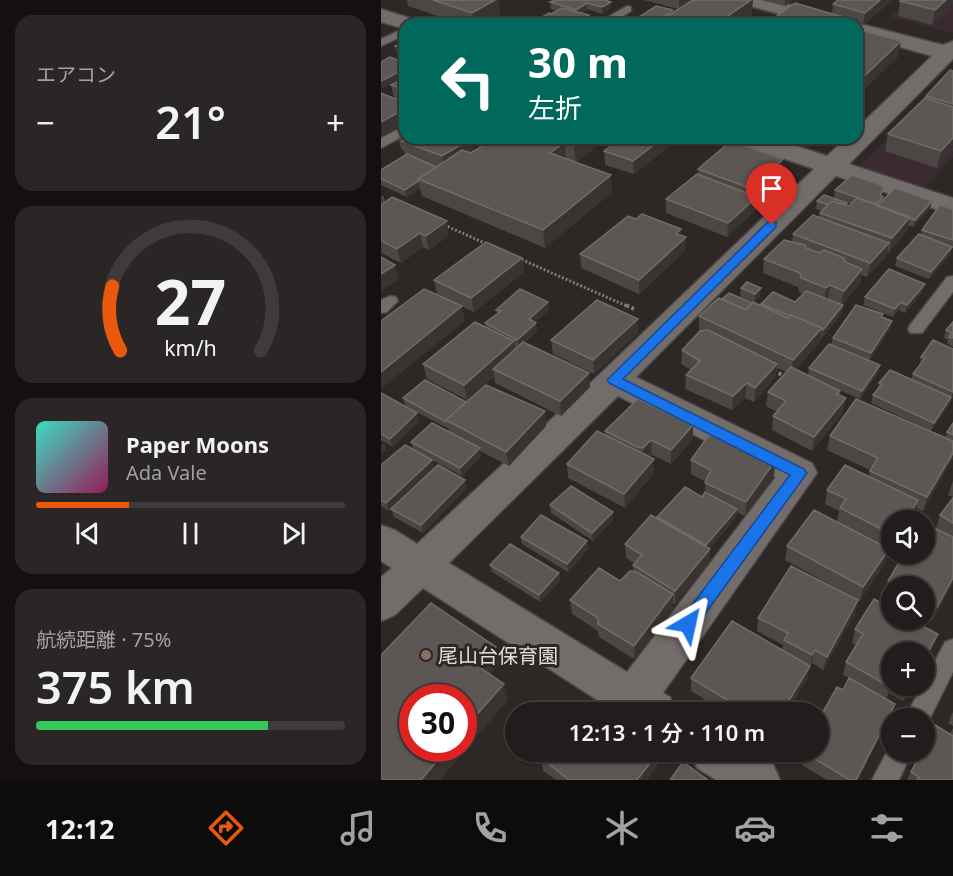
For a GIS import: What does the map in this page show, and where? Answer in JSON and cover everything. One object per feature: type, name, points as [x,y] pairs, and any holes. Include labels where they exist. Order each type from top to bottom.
[{"type":"street","points":[[749,0],[816,18]]},
{"type":"street","points":[[381,15],[399,21]]},
{"type":"street","points":[[863,30],[950,50]]},
{"type":"street","points":[[863,136],[950,50]]},
{"type":"street","points":[[766,144],[953,207]]},
{"type":"street","points":[[381,603],[614,380],[854,144]]},
{"type":"street","points":[[614,380],[799,473],[646,702]]},
{"type":"street","points":[[381,541],[637,702]]},
{"type":"street","points":[[729,762],[757,780]]},
{"type":"lane","points":[[612,18],[627,9]]},
{"type":"lane","points":[[381,43],[399,34]]},
{"type":"lane","points":[[381,144],[399,134]]},
{"type":"lane","points":[[916,330],[953,281]]},
{"type":"lane","points":[[922,708],[953,649]]},
{"type":"lane","points":[[885,780],[895,762]]},
{"type":"shaded area","points":[[910,0],[953,0],[953,33],[890,17]]},
{"type":"shaded area","points":[[915,111],[953,122],[953,157],[925,188],[859,167]]},
{"type":"building","points":[[433,0],[495,0],[472,13]]},
{"type":"building","points":[[555,0],[611,2],[602,7],[587,3],[576,10],[550,2]]},
{"type":"building","points":[[693,0],[751,0],[725,18],[664,18]]},
{"type":"building","points":[[838,0],[880,0],[865,13],[833,4]]},
{"type":"building","points":[[901,0],[946,0],[935,10]]},
{"type":"building","points":[[795,3],[846,18],[774,18]]},
{"type":"building","points":[[656,6],[673,10],[662,18],[638,18]]},
{"type":"building","points":[[562,8],[589,15],[584,18],[540,18]]},
{"type":"building","points":[[863,31],[901,41],[863,77]]},
{"type":"building","points":[[390,57],[399,61],[399,72],[381,81],[381,62]]},
{"type":"building","points":[[950,70],[953,71],[953,104],[926,96]]},
{"type":"building","points":[[399,81],[399,88],[391,85]]},
{"type":"building","points":[[381,93],[399,100],[399,112],[381,122]]},
{"type":"building","points":[[925,98],[953,107],[953,138],[941,151],[888,134]]},
{"type":"building","points":[[410,144],[462,144],[442,156]]},
{"type":"building","points":[[485,144],[562,144],[550,153],[611,175],[543,230],[418,179],[462,150],[471,153]]},
{"type":"building","points":[[614,144],[655,144],[633,161],[604,151]]},
{"type":"building","points":[[727,144],[740,144],[783,159],[752,189],[698,169]]},
{"type":"building","points":[[407,154],[436,167],[405,190],[381,179],[381,170]]},
{"type":"building","points":[[697,174],[757,197],[728,223],[666,199]]},
{"type":"building","points":[[852,175],[881,185],[885,189],[880,194],[883,197],[876,204],[835,190]]},
{"type":"building","points":[[895,188],[932,201],[915,220],[877,206]]},
{"type":"building","points":[[824,195],[847,203],[845,205],[832,201],[828,205],[817,201]]},
{"type":"building","points":[[392,197],[447,221],[426,236],[420,233],[397,249],[381,241],[381,205]]},
{"type":"building","points":[[857,198],[910,217],[892,238],[820,213],[832,201],[849,206]]},
{"type":"building","points":[[940,205],[953,209],[953,240],[922,230]]},
{"type":"building","points":[[642,214],[681,229],[676,234],[686,237],[639,280],[580,254],[628,216],[636,219]]},
{"type":"building","points":[[813,215],[889,243],[870,263],[793,234]]},
{"type":"building","points":[[919,234],[952,247],[931,272],[897,258]]},
{"type":"building","points":[[784,240],[805,245],[806,248],[819,253],[824,250],[862,269],[844,291],[830,285],[826,288],[801,278],[800,273],[764,259]]},
{"type":"building","points":[[486,242],[522,258],[471,298],[434,280]]},
{"type":"building","points":[[381,257],[395,265],[381,274]]},
{"type":"building","points":[[889,269],[925,284],[907,305],[901,302],[895,309],[865,297]]},
{"type":"building","points":[[747,282],[761,288],[755,294],[741,288]]},
{"type":"building","points":[[424,289],[462,306],[381,372],[381,321]]},
{"type":"building","points":[[520,289],[548,302],[529,319],[536,323],[517,340],[485,323],[501,311],[496,310]]},
{"type":"building","points":[[806,291],[843,305],[823,330],[761,304],[773,292],[795,302]]},
{"type":"building","points":[[729,293],[753,303],[746,310],[722,299]]},
{"type":"building","points":[[719,298],[746,310],[753,302],[788,318],[791,315],[822,328],[793,360],[699,316]]},
{"type":"building","points":[[597,300],[638,319],[593,360],[551,340]]},
{"type":"building","points":[[856,305],[883,314],[881,317],[892,321],[871,353],[833,338]]},
{"type":"building","points":[[475,322],[514,341],[464,385],[423,364]]},
{"type":"building","points":[[953,322],[953,338],[949,337],[952,333],[946,330]]},
{"type":"building","points":[[708,330],[777,364],[755,388],[747,383],[733,396],[686,375],[700,361],[682,350],[700,331]]},
{"type":"building","points":[[933,340],[953,349],[953,392],[913,374],[925,358],[921,357]]},
{"type":"building","points":[[523,342],[589,373],[560,401],[493,369]]},
{"type":"building","points":[[829,344],[880,365],[862,391],[809,368]]},
{"type":"building","points":[[791,367],[840,391],[837,394],[846,398],[814,437],[773,416],[786,401],[768,392]]},
{"type":"building","points":[[890,370],[951,397],[934,423],[873,395]]},
{"type":"building","points":[[425,380],[466,402],[446,422],[403,398]]},
{"type":"building","points":[[486,385],[545,411],[506,452],[446,420]]},
{"type":"building","points":[[381,393],[417,413],[390,439],[381,434]]},
{"type":"building","points":[[638,399],[693,425],[671,450],[651,440],[643,448],[637,447],[605,431]]},
{"type":"building","points":[[856,399],[953,441],[953,453],[927,497],[870,471],[878,458],[830,436]]},
{"type":"building","points":[[432,423],[480,448],[460,468],[411,442]]},
{"type":"building","points":[[953,423],[953,435],[947,432]]},
{"type":"building","points":[[597,431],[654,459],[624,494],[567,464]]},
{"type":"building","points":[[722,431],[750,443],[750,450],[775,461],[746,502],[705,483],[711,470],[691,460],[709,435],[715,437]]},
{"type":"building","points":[[405,445],[432,460],[386,503],[381,500],[381,465]]},
{"type":"building","points":[[438,465],[465,480],[421,525],[391,509]]},
{"type":"building","points":[[845,465],[918,500],[912,510],[881,510],[881,529],[840,508],[846,499],[827,490]]},
{"type":"building","points":[[571,486],[613,512],[592,533],[550,505]]},
{"type":"building","points":[[685,487],[702,497],[705,492],[737,509],[706,545],[657,517]]},
{"type":"building","points":[[953,498],[953,523],[940,515]]},
{"type":"building","points":[[814,510],[881,545],[881,561],[863,587],[787,546]]},
{"type":"building","points":[[541,515],[587,541],[567,564],[521,537]]},
{"type":"building","points":[[651,515],[710,549],[675,591],[633,565],[642,555],[625,544]]},
{"type":"building","points":[[935,528],[953,537],[953,578],[937,607],[935,606],[935,576],[891,576],[898,564],[935,564]]},
{"type":"building","points":[[510,544],[559,573],[539,595],[490,565]]},
{"type":"building","points":[[791,566],[858,600],[827,657],[815,650],[812,655],[784,640],[788,633],[758,618]]},
{"type":"building","points":[[599,568],[620,581],[630,571],[637,572],[673,594],[634,646],[598,624],[598,618],[570,600]]},
{"type":"building","points":[[874,599],[881,603],[881,630],[930,630],[938,634],[934,642],[881,642],[881,682],[846,662],[863,634],[855,629]]},
{"type":"building","points":[[431,603],[496,647],[478,666],[504,684],[477,714],[477,684],[399,684],[399,762],[436,762],[421,780],[381,780],[381,655]]},
{"type":"building","points":[[732,621],[810,666],[788,702],[731,702],[691,678]]},
{"type":"building","points":[[849,678],[895,704],[893,708],[881,708],[881,731],[856,780],[850,780],[820,762],[829,762],[829,702],[837,687],[843,690]]},
{"type":"building","points":[[935,725],[953,736],[953,780],[917,780],[919,777],[911,772],[916,762],[935,762]]},
{"type":"building","points":[[546,762],[651,762],[637,780],[569,780]]},
{"type":"building","points":[[683,762],[708,780],[670,780]]},
{"type":"place","name":"尾山台保育園","points":[[426,655]]},
{"type":"route","points":[[688,624],[799,473],[614,380],[772,225]]}]
